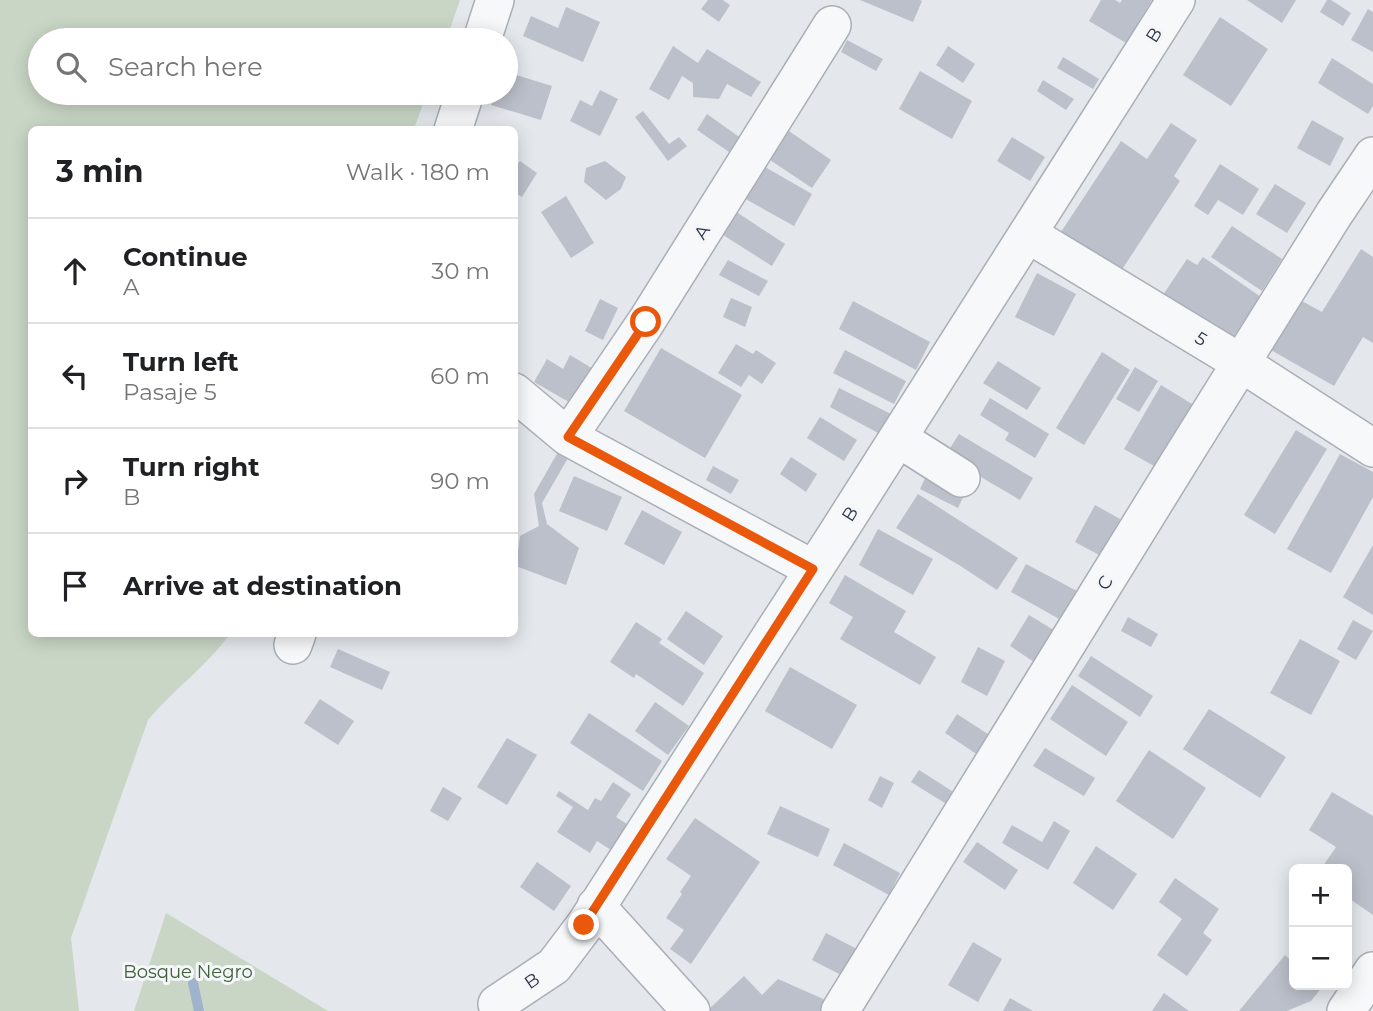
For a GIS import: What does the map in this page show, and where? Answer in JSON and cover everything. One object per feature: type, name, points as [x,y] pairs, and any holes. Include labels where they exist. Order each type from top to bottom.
[{"type":"street","points":[[486,28],[495,0]]},
{"type":"street","name":"B","points":[[497,1004],[554,966],[596,906],[1176,0]]},
{"type":"street","name":"A","points":[[568,437],[646,322],[832,25]]},
{"type":"street","points":[[454,126],[461,105]]},
{"type":"street","name":"C","points":[[840,1011],[1241,363],[1373,156]]},
{"type":"street","name":"5","points":[[1028,234],[1241,363],[1373,448]]},
{"type":"street","points":[[518,395],[568,437],[813,569]]},
{"type":"street","points":[[898,438],[961,478]]},
{"type":"street","points":[[596,906],[691,1011]]},
{"type":"street","points":[[1346,1011],[1371,980]]},
{"type":"green space","points":[[0,0],[460,0],[450,28],[28,28],[28,105],[423,105],[415,126],[28,126],[28,637],[228,637],[148,720],[71,938],[79,1011],[0,1011]]},
{"type":"green space","name":"Bosque Negro","points":[[166,913],[328,1011],[134,1011]]},
{"type":"building","points":[[708,0],[723,0],[730,5],[719,22],[701,9]]},
{"type":"building","points":[[860,0],[920,0],[922,1],[913,22]]},
{"type":"building","points":[[1101,0],[1115,0],[1120,3],[1122,0],[1152,0],[1126,43],[1089,21]]},
{"type":"building","points":[[1247,0],[1296,0],[1282,23]]},
{"type":"building","points":[[1327,0],[1351,13],[1343,26],[1320,12]]},
{"type":"building","points":[[566,7],[600,22],[583,62],[523,36],[531,16],[558,28]]},
{"type":"building","points":[[1368,9],[1373,12],[1373,52],[1351,40]]},
{"type":"building","points":[[1220,17],[1268,49],[1231,106],[1183,75]]},
{"type":"building","points":[[847,40],[883,59],[876,71],[841,52]]},
{"type":"building","points":[[673,46],[698,63],[707,49],[761,82],[751,97],[727,84],[719,99],[693,97],[693,83],[682,76],[669,100],[649,89]]},
{"type":"building","points":[[948,46],[975,64],[963,83],[936,65]]},
{"type":"building","points":[[1063,57],[1099,79],[1093,89],[1057,68]]},
{"type":"building","points":[[1332,58],[1373,84],[1373,106],[1368,114],[1318,83]]},
{"type":"building","points":[[920,71],[972,101],[952,139],[899,109]]},
{"type":"building","points":[[518,76],[552,86],[541,120],[491,105],[518,105]]},
{"type":"building","points":[[1043,80],[1074,99],[1066,110],[1037,91]]},
{"type":"building","points":[[600,90],[618,99],[600,136],[570,121],[580,100],[592,106]]},
{"type":"building","points":[[643,111],[669,144],[679,137],[687,146],[668,161],[635,117]]},
{"type":"building","points":[[707,114],[742,139],[732,154],[697,130]]},
{"type":"building","points":[[1312,120],[1344,138],[1330,166],[1297,148]]},
{"type":"building","points":[[1171,123],[1197,140],[1174,176],[1180,181],[1121,271],[1061,232],[1121,141],[1147,159]]},
{"type":"building","points":[[786,129],[831,160],[812,188],[767,158]]},
{"type":"building","points":[[1012,137],[1045,157],[1030,181],[997,161]]},
{"type":"building","points":[[520,161],[537,173],[522,197],[518,194]]},
{"type":"building","points":[[605,161],[626,177],[621,189],[606,200],[584,182],[586,168]]},
{"type":"building","points":[[760,164],[812,194],[794,226],[742,197]]},
{"type":"building","points":[[1220,164],[1259,189],[1243,215],[1218,200],[1208,215],[1194,206]]},
{"type":"building","points":[[1275,184],[1306,203],[1287,233],[1256,214]]},
{"type":"building","points":[[566,196],[594,243],[571,258],[541,212]]},
{"type":"building","points":[[735,211],[785,244],[772,266],[720,233]]},
{"type":"building","points":[[1232,226],[1282,259],[1262,291],[1211,257]]},
{"type":"building","points":[[1361,249],[1373,257],[1373,343],[1363,337],[1334,386],[1271,350],[1300,300],[1322,312]]},
{"type":"building","points":[[1203,257],[1261,297],[1230,342],[1163,295],[1187,259],[1197,265]]},
{"type":"building","points":[[728,260],[768,281],[759,296],[719,275]]},
{"type":"building","points":[[1037,273],[1076,294],[1054,336],[1015,317]]},
{"type":"building","points":[[731,298],[752,307],[745,327],[723,317]]},
{"type":"building","points":[[600,299],[618,308],[603,340],[585,331]]},
{"type":"building","points":[[853,301],[930,342],[916,370],[839,329]]},
{"type":"building","points":[[736,344],[753,354],[756,350],[776,363],[762,384],[749,375],[741,387],[718,373]]},
{"type":"building","points":[[661,348],[742,395],[705,458],[624,411]]},
{"type":"building","points":[[845,350],[906,381],[894,404],[833,373]]},
{"type":"building","points":[[1102,352],[1130,370],[1084,445],[1056,428]]},
{"type":"building","points":[[570,355],[595,370],[574,405],[534,382],[547,359],[563,369]]},
{"type":"building","points":[[998,361],[1041,388],[1027,410],[983,383]]},
{"type":"building","points":[[1135,367],[1158,381],[1139,412],[1116,399]]},
{"type":"building","points":[[1161,385],[1197,407],[1161,470],[1124,449]]},
{"type":"building","points":[[839,388],[891,414],[880,434],[830,407]]},
{"type":"building","points":[[990,398],[1049,434],[1035,458],[1005,440],[1009,433],[980,415]]},
{"type":"building","points":[[820,417],[857,440],[844,461],[807,438]]},
{"type":"building","points":[[1296,430],[1327,449],[1275,534],[1244,515]]},
{"type":"building","points":[[959,434],[1033,478],[1020,500],[945,456]]},
{"type":"building","points":[[558,452],[568,458],[542,503],[547,524],[579,548],[566,585],[518,567],[520,536],[539,526],[534,494]]},
{"type":"building","points":[[1340,454],[1373,472],[1373,497],[1331,573],[1287,549]]},
{"type":"building","points":[[791,457],[817,474],[806,492],[780,474]]},
{"type":"building","points":[[713,466],[739,480],[731,494],[706,480]]},
{"type":"building","points":[[929,470],[967,489],[958,508],[920,489]]},
{"type":"building","points":[[574,476],[622,497],[607,531],[559,511]]},
{"type":"building","points":[[918,494],[1018,558],[997,590],[896,528]]},
{"type":"building","points":[[1095,505],[1120,519],[1101,556],[1075,542]]},
{"type":"building","points":[[642,510],[682,532],[664,565],[624,544]]},
{"type":"building","points":[[878,529],[933,559],[913,595],[859,565]]},
{"type":"building","points":[[1373,545],[1373,615],[1343,597]]},
{"type":"building","points":[[1026,564],[1077,591],[1061,620],[1011,592]]},
{"type":"building","points":[[845,575],[906,611],[894,632],[936,657],[920,685],[840,639],[853,617],[829,603]]},
{"type":"building","points":[[686,611],[723,636],[704,665],[667,639]]},
{"type":"building","points":[[1029,615],[1057,632],[1037,664],[1010,646]]},
{"type":"building","points":[[1128,617],[1158,634],[1151,647],[1121,631]]},
{"type":"building","points":[[1353,620],[1373,631],[1356,660],[1337,649]]},
{"type":"building","points":[[636,622],[662,639],[659,643],[704,673],[683,706],[636,674],[634,678],[610,662]]},
{"type":"building","points":[[1300,639],[1340,661],[1311,715],[1270,693]]},
{"type":"building","points":[[978,647],[1005,661],[987,696],[961,682]]},
{"type":"building","points":[[338,649],[390,672],[382,690],[330,667]]},
{"type":"building","points":[[1091,656],[1153,696],[1140,717],[1078,676]]},
{"type":"building","points":[[790,667],[857,705],[832,749],[765,711]]},
{"type":"building","points":[[1072,685],[1128,722],[1106,756],[1050,719]]},
{"type":"building","points":[[320,699],[354,721],[338,745],[304,723]]},
{"type":"building","points":[[655,702],[689,726],[668,755],[635,731]]},
{"type":"building","points":[[1209,709],[1286,757],[1260,798],[1183,749]]},
{"type":"building","points":[[589,713],[662,761],[643,791],[570,743]]},
{"type":"building","points":[[957,714],[994,738],[981,757],[945,733]]},
{"type":"building","points":[[507,738],[537,755],[507,805],[477,787]]},
{"type":"building","points":[[1045,748],[1095,778],[1084,796],[1033,766]]},
{"type":"building","points":[[1149,750],[1206,788],[1173,839],[1116,801]]},
{"type":"building","points":[[919,770],[955,793],[948,805],[911,782]]},
{"type":"building","points":[[880,776],[894,783],[882,808],[868,800]]},
{"type":"building","points":[[613,782],[631,794],[616,817],[627,824],[611,850],[597,841],[590,853],[557,832],[573,807],[556,796],[559,791],[588,810],[595,798],[601,801]]},
{"type":"building","points":[[443,787],[462,798],[448,821],[430,811]]},
{"type":"building","points":[[1332,792],[1373,816],[1373,915],[1352,900],[1352,864],[1324,864],[1336,847],[1309,830]]},
{"type":"building","points":[[780,806],[830,829],[818,857],[767,834]]},
{"type":"building","points":[[695,818],[760,862],[691,964],[670,949],[684,930],[666,918],[691,876],[666,859]]},
{"type":"building","points":[[1054,821],[1070,831],[1048,870],[1002,843],[1012,825],[1042,842]]},
{"type":"building","points":[[977,842],[1018,870],[1005,890],[963,862]]},
{"type":"building","points":[[844,843],[900,873],[889,895],[833,865]]},
{"type":"building","points":[[1096,846],[1137,874],[1113,910],[1073,883]]},
{"type":"building","points":[[537,862],[571,886],[554,911],[520,887]]},
{"type":"building","points":[[1175,878],[1219,909],[1203,933],[1212,940],[1187,976],[1157,955],[1182,919],[1159,902]]},
{"type":"building","points":[[826,933],[861,951],[847,978],[812,960]]},
{"type":"building","points":[[973,942],[1002,959],[978,1002],[948,985]]},
{"type":"building","points":[[1285,955],[1289,959],[1289,990],[1320,990],[1311,1001],[1287,1011],[1239,1011]]},
{"type":"building","points":[[744,976],[762,995],[778,979],[830,1002],[826,1011],[707,1011]]},
{"type":"building","points":[[1164,993],[1189,1011],[1152,1011]]},
{"type":"building","points":[[1010,998],[1033,1011],[1003,1011]]},
{"type":"waterway","points":[[193,983],[199,1011]]},
{"type":"route","points":[[584,925],[813,569],[568,437],[646,322]]}]
